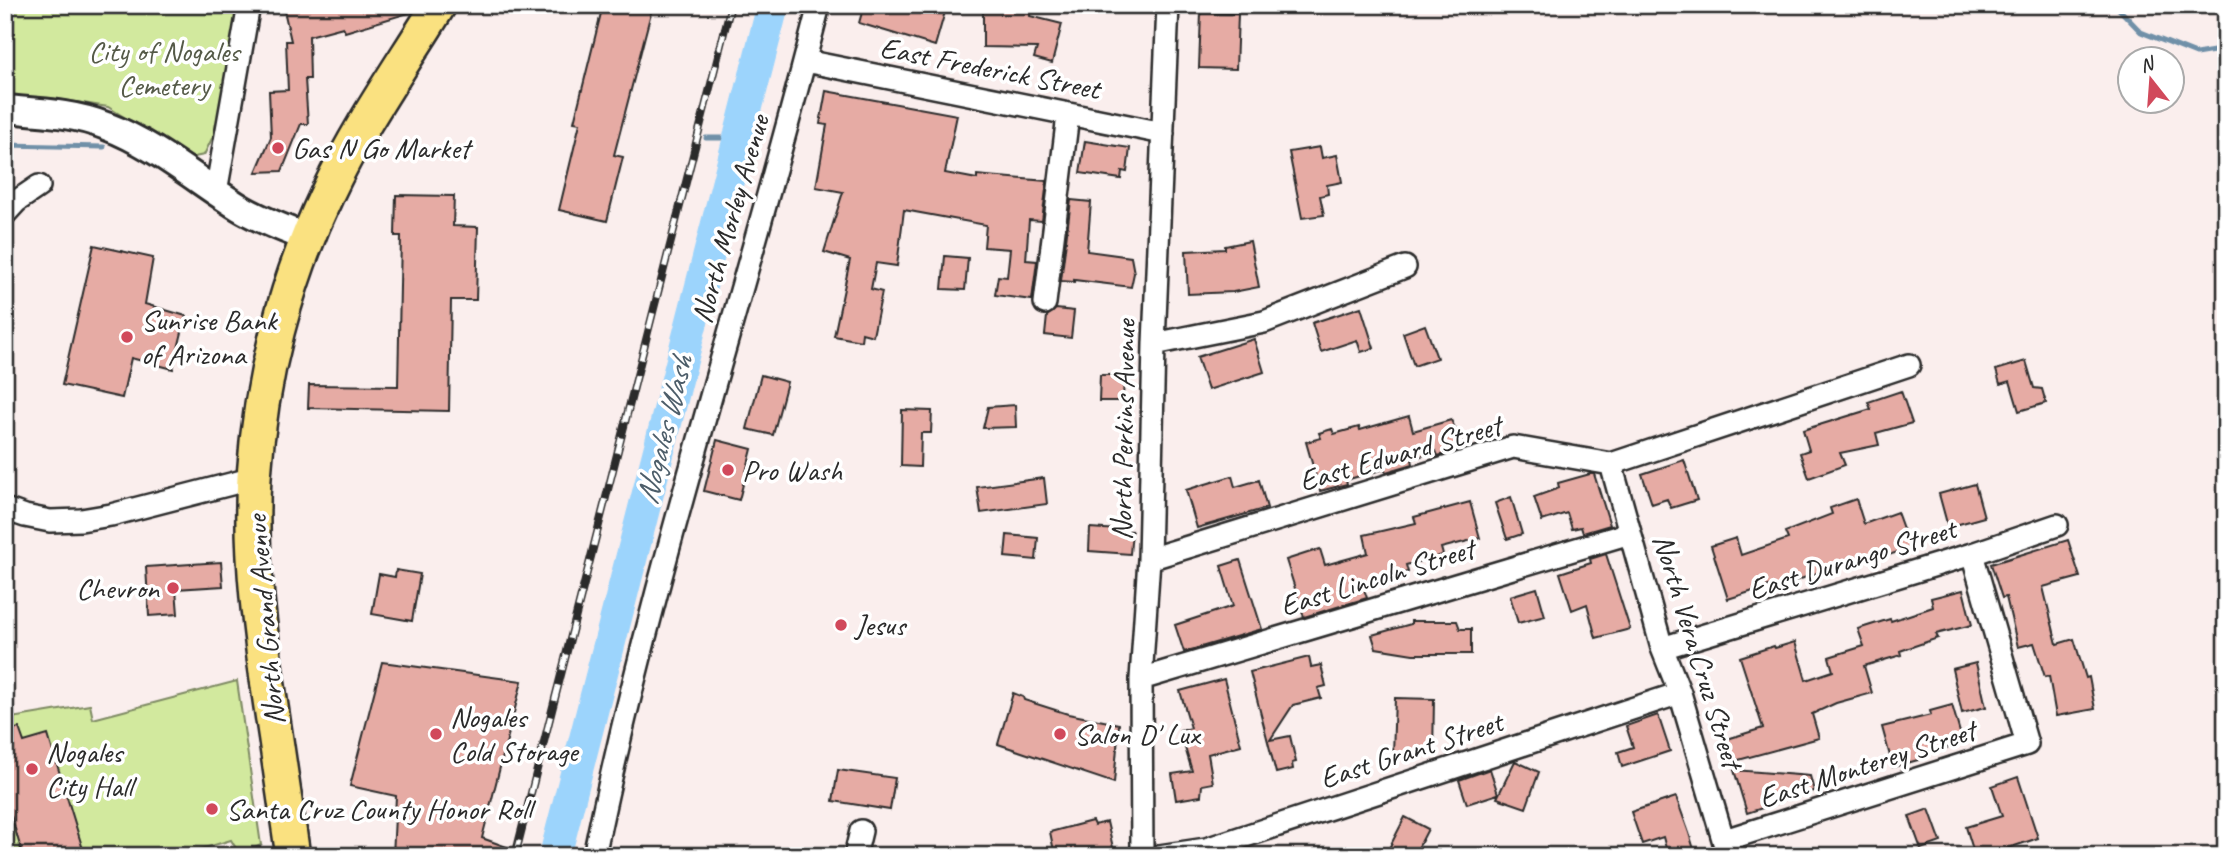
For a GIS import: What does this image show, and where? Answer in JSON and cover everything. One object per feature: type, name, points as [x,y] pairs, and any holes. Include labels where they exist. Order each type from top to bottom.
[{"type":"main road","name":"North Grand Avenue","points":[[293,856],[256,595],[254,478],[260,416],[290,289],[328,191],[353,144],[439,5]]},
{"type":"street","points":[[216,192],[249,5]]},
{"type":"street","points":[[244,31],[265,5]]},
{"type":"street","name":"North Morley Avenue","points":[[594,856],[614,760],[663,565],[819,5]]},
{"type":"street","name":"North Perkins Avenue","points":[[1142,856],[1141,679],[1149,559],[1154,344],[1168,5]]},
{"type":"street","name":"East Frederick Street","points":[[805,61],[1163,133]]},
{"type":"street","points":[[5,110],[49,112],[107,126],[134,139],[242,209],[308,238]]},
{"type":"street","points":[[1045,303],[1068,115]]},
{"type":"street","points":[[5,214],[17,201],[39,186]]},
{"type":"street","points":[[1154,344],[1264,322],[1405,267]]},
{"type":"street","name":"East Edward Street","points":[[1149,559],[1513,447],[1611,464],[1909,365]]},
{"type":"street","name":"North Vera Cruz Street","points":[[1611,464],[1662,648],[1680,693],[1727,848]]},
{"type":"street","points":[[5,509],[50,520],[80,520],[254,478]]},
{"type":"street","name":"East Durango Street","points":[[1662,648],[1972,554],[2057,525]]},
{"type":"street","name":"East Lincoln Street","points":[[1141,679],[1630,533]]},
{"type":"street","name":"East Monterey Street","points":[[1727,848],[2026,744],[1972,554]]},
{"type":"street","name":"East Grant Street","points":[[1159,856],[1210,853],[1680,693]]},
{"type":"street","points":[[855,856],[861,831]]},
{"type":"green space","name":"City of Nogales Cemetery","points":[[5,5],[237,5],[217,128],[204,155],[189,158],[108,107],[51,98],[5,99]]},
{"type":"green space","points":[[237,681],[261,845],[240,855],[231,840],[178,856],[14,856],[5,824],[5,719],[90,705],[93,719]]},
{"type":"building","points":[[304,5],[416,5],[412,12],[345,32],[343,27],[309,36],[310,79],[305,79],[308,124],[301,124],[282,171],[256,172],[271,137],[269,91],[288,90],[286,41],[291,41],[284,10]]},
{"type":"building","points":[[603,5],[653,5],[614,155],[623,157],[607,221],[559,210],[580,123],[574,122]]},
{"type":"building","points":[[864,5],[947,5],[935,46],[859,23]]},
{"type":"building","points":[[983,5],[1030,5],[1030,16],[1062,24],[1052,63],[1034,58],[1037,48],[983,47]]},
{"type":"building","points":[[1201,13],[1238,14],[1236,69],[1199,68]]},
{"type":"building","points":[[826,91],[957,115],[945,173],[977,179],[977,175],[1047,181],[1042,221],[1029,220],[1026,260],[1037,261],[1032,300],[995,295],[998,276],[1007,277],[1010,249],[984,247],[986,225],[904,210],[897,266],[876,263],[871,289],[882,292],[873,336],[862,333],[861,341],[834,336],[850,260],[824,252],[843,192],[816,187],[827,125],[820,124]]},
{"type":"building","points":[[1085,141],[1130,148],[1127,172],[1122,171],[1121,179],[1080,173]]},
{"type":"building","points":[[1320,147],[1322,158],[1337,155],[1342,182],[1327,185],[1328,194],[1320,196],[1324,215],[1302,218],[1289,152]]},
{"type":"building","points":[[396,195],[454,196],[453,226],[478,227],[476,300],[451,300],[449,411],[308,408],[309,385],[398,386],[401,236],[395,236]]},
{"type":"building","points":[[1071,200],[1091,202],[1087,251],[1131,257],[1134,273],[1131,287],[1074,280],[1061,281]]},
{"type":"building","points":[[1250,241],[1259,287],[1233,292],[1188,294],[1186,251],[1225,249],[1225,246]]},
{"type":"building","name":"Sunrise Bank of Arizona","points":[[94,245],[153,258],[145,304],[186,316],[173,369],[131,358],[122,398],[62,385]]},
{"type":"building","points":[[945,256],[968,258],[965,290],[942,289]]},
{"type":"building","points":[[1361,307],[1374,348],[1361,352],[1357,340],[1321,352],[1312,323]]},
{"type":"building","points":[[1056,309],[1074,311],[1071,338],[1045,335],[1047,316]]},
{"type":"building","points":[[1425,325],[1437,358],[1414,366],[1403,333]]},
{"type":"building","points":[[1254,339],[1264,372],[1208,390],[1197,357]]},
{"type":"building","points":[[2026,361],[2034,388],[2042,389],[2046,403],[2019,411],[2010,381],[2000,384],[1996,370]]},
{"type":"building","points":[[761,375],[787,382],[773,435],[747,429]]},
{"type":"building","points":[[1100,375],[1124,375],[1123,401],[1099,401]]},
{"type":"building","points":[[1901,391],[1912,423],[1876,433],[1879,445],[1840,453],[1845,465],[1809,478],[1800,453],[1809,450],[1803,430],[1871,409],[1868,402]]},
{"type":"building","points":[[1015,405],[1016,427],[983,428],[988,407]]},
{"type":"building","points":[[902,410],[932,411],[931,433],[921,433],[920,467],[901,466]]},
{"type":"building","points":[[1409,416],[1413,431],[1451,420],[1465,448],[1438,456],[1436,451],[1412,459],[1413,464],[1346,480],[1347,484],[1320,491],[1306,442],[1321,438],[1319,433],[1332,429],[1334,434],[1359,427],[1360,430]]},
{"type":"building","name":"Pro Wash","points":[[717,440],[752,449],[739,500],[704,491]]},
{"type":"building","points":[[1684,460],[1697,500],[1671,508],[1667,499],[1652,504],[1642,474]]},
{"type":"building","points":[[1594,474],[1610,525],[1583,533],[1581,527],[1572,529],[1567,513],[1542,521],[1534,497],[1559,488],[1558,483]]},
{"type":"building","points":[[1232,476],[1235,487],[1259,480],[1267,508],[1197,528],[1186,490]]},
{"type":"building","points":[[1044,478],[1047,504],[981,513],[977,487]]},
{"type":"building","points":[[1975,484],[1984,517],[1948,527],[1939,494]]},
{"type":"building","points":[[1511,497],[1522,534],[1507,539],[1495,503]]},
{"type":"building","points":[[1856,499],[1864,524],[1897,512],[1910,548],[1880,558],[1879,554],[1836,566],[1771,590],[1769,586],[1728,599],[1711,546],[1736,538],[1741,555],[1788,539],[1785,532],[1832,514],[1830,508]]},
{"type":"building","points":[[1470,502],[1480,538],[1441,548],[1443,555],[1406,565],[1408,572],[1362,583],[1367,598],[1304,617],[1286,560],[1320,549],[1325,565],[1368,553],[1364,535],[1416,523],[1414,517]]},
{"type":"building","points":[[1090,528],[1132,531],[1130,554],[1089,551]]},
{"type":"building","points":[[1007,535],[1038,538],[1036,560],[1005,557]]},
{"type":"building","points":[[2068,540],[2080,577],[2043,587],[2057,644],[2074,639],[2086,678],[2089,677],[2095,709],[2056,716],[2049,676],[2045,677],[2034,643],[2018,647],[2006,597],[2002,598],[1991,564]]},
{"type":"building","points":[[1606,554],[1630,629],[1596,638],[1587,604],[1572,610],[1560,573],[1591,563],[1590,559]]},
{"type":"building","points":[[1240,560],[1262,629],[1184,652],[1175,625],[1233,606],[1221,566]]},
{"type":"building","name":"Chevron","points":[[221,562],[223,586],[176,589],[178,614],[149,616],[146,567]]},
{"type":"building","points":[[396,570],[420,574],[412,621],[372,614],[379,574],[395,577]]},
{"type":"building","points":[[1537,588],[1545,616],[1518,623],[1510,596]]},
{"type":"building","points":[[1963,590],[1972,625],[1936,634],[1938,638],[1900,651],[1901,655],[1864,666],[1872,693],[1836,703],[1812,714],[1819,738],[1731,762],[1724,740],[1763,728],[1740,657],[1795,642],[1806,680],[1833,671],[1829,657],[1864,646],[1858,629],[1933,607],[1931,598]]},
{"type":"building","points":[[1411,621],[1457,621],[1460,629],[1471,629],[1471,654],[1413,654],[1376,648],[1372,635],[1411,624]]},
{"type":"building","points":[[1309,657],[1311,667],[1321,665],[1326,686],[1318,688],[1321,698],[1293,705],[1270,740],[1290,736],[1296,762],[1292,763],[1293,769],[1276,773],[1250,672]]},
{"type":"building","name":"Nogales Cold Storage","points":[[382,662],[522,681],[482,838],[526,856],[393,856],[396,796],[350,786]]},
{"type":"building","points":[[1976,663],[1986,707],[1962,713],[1952,669]]},
{"type":"building","points":[[1224,679],[1241,745],[1208,754],[1213,783],[1202,785],[1201,796],[1176,800],[1172,774],[1192,771],[1180,731],[1191,728],[1180,691]]},
{"type":"building","name":"Salon D' Lux","points":[[1013,693],[1024,700],[1068,714],[1119,724],[1114,783],[998,744]]},
{"type":"building","points":[[1395,698],[1434,699],[1433,755],[1393,754]]},
{"type":"building","points":[[1952,705],[1963,743],[1924,754],[1925,758],[1893,767],[1882,727],[1931,715],[1930,711]]},
{"type":"building","points":[[1658,715],[1670,751],[1622,767],[1618,752],[1633,747],[1626,726]]},
{"type":"building","name":"Nogales City Hall","points":[[19,728],[24,742],[48,735],[85,856],[23,856],[5,795],[5,732]]},
{"type":"building","points":[[1515,761],[1539,772],[1526,808],[1497,798]]},
{"type":"building","points":[[1490,769],[1498,794],[1467,804],[1459,780]]},
{"type":"building","points":[[838,770],[895,778],[890,810],[833,801]]},
{"type":"building","points":[[1734,770],[1810,776],[1814,791],[1747,813]]},
{"type":"building","points":[[2018,777],[2038,838],[2000,851],[2001,856],[1975,856],[1966,827],[2002,816],[1992,786]]},
{"type":"building","points":[[1676,797],[1696,856],[1668,856],[1663,837],[1642,844],[1631,812]]},
{"type":"building","points":[[1929,809],[1941,842],[1921,849],[1909,816]]},
{"type":"building","points":[[1405,817],[1428,829],[1414,856],[1385,856]]},
{"type":"building","points":[[1092,821],[1094,825],[1107,822],[1115,856],[1055,856],[1050,832]]},
{"type":"waterway","name":"Nogales Wash","points":[[555,856],[773,5]]},
{"type":"waterway","points":[[2115,5],[2141,32],[2196,54],[2226,49]]},
{"type":"waterway","points":[[706,138],[739,138]]},
{"type":"waterway","points":[[5,145],[104,147]]},
{"type":"railway","points":[[515,856],[731,5]]},
{"type":"place","name":"Gas N Go Market","points":[[278,148]]},
{"type":"place","name":"Sunrise Bank of Arizona","points":[[127,337]]},
{"type":"place","name":"Pro Wash","points":[[728,470]]},
{"type":"place","name":"Chevron","points":[[173,588]]},
{"type":"place","name":"Jesus","points":[[841,625]]},
{"type":"place","name":"Nogales Cold Storage","points":[[436,734]]},
{"type":"place","name":"Salon D' Lux","points":[[1060,734]]},
{"type":"place","name":"Nogales City Hall","points":[[32,769]]},
{"type":"place","name":"Santa Cruz County Honor Roll","points":[[212,809]]}]
